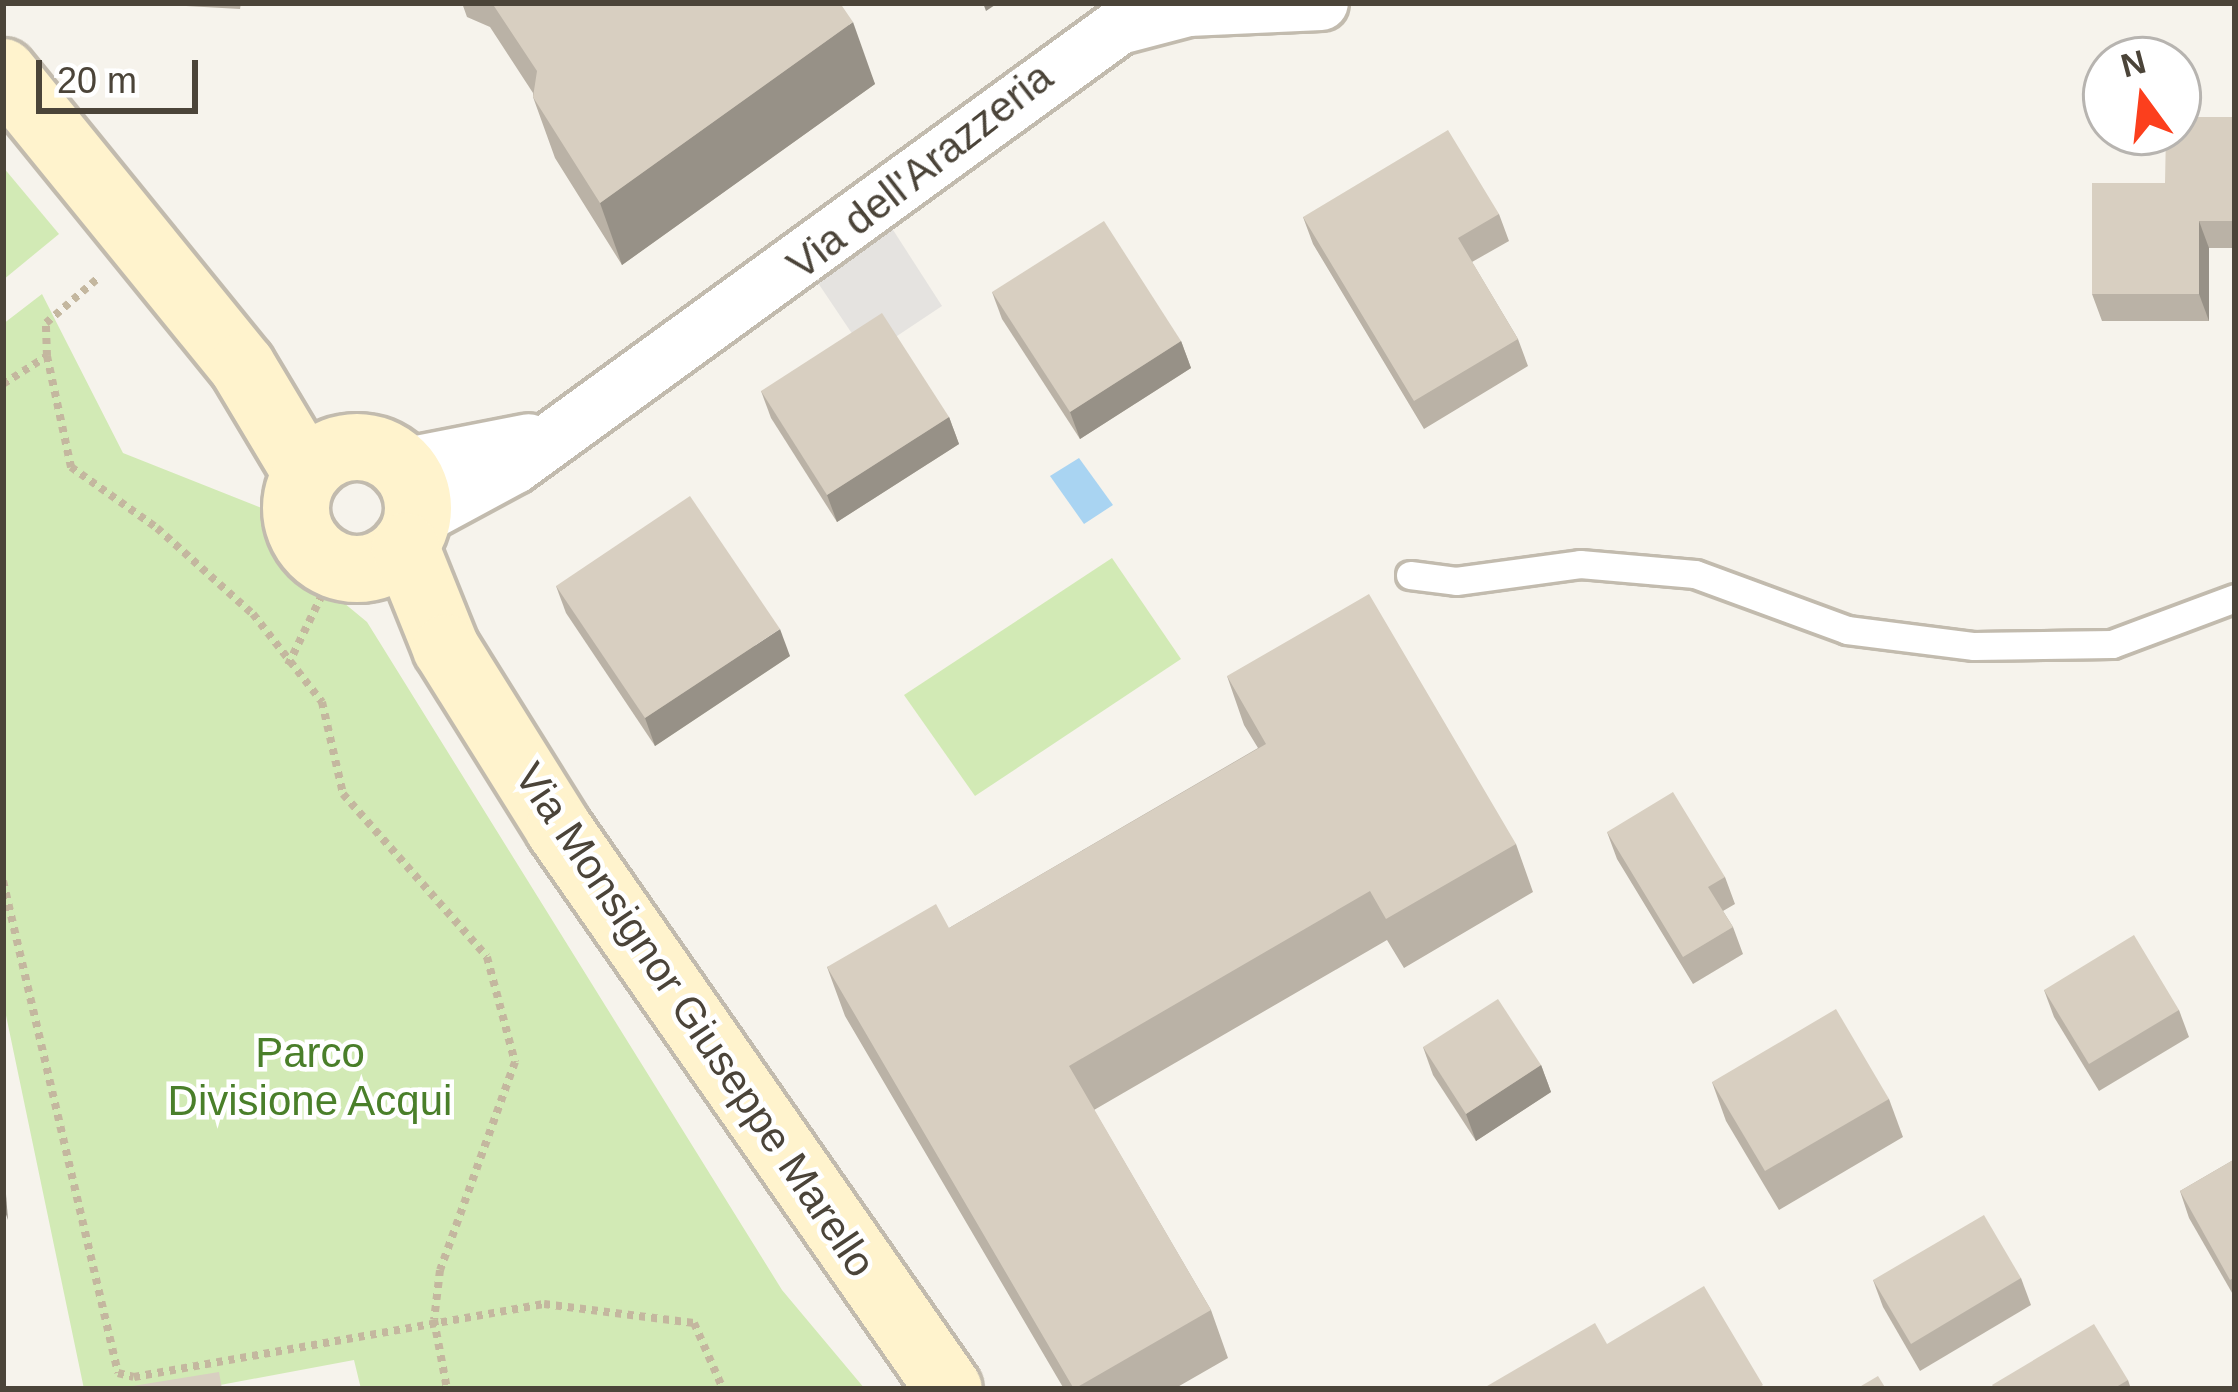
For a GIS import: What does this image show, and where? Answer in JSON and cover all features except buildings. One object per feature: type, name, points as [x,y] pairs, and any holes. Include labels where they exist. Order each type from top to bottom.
[{"type":"street","name":"Via dell'Arazzeria","points":[[368,512],[555,436],[1118,27],[1188,9],[1321,3]]},
{"type":"street","name":"Via Monsignor Giuseppe Marello","points":[[3,72],[242,366],[368,512],[560,830],[949,1389]]},
{"type":"lane","points":[[1410,575],[1456,581],[1580,564],[1695,574],[1847,630],[1974,646],[2112,644],[2235,598]]},
{"type":"path","points":[[141,241],[46,323],[47,356],[71,467],[157,527],[253,614],[287,667],[322,702],[343,794],[487,957],[515,1062],[440,1270],[434,1320],[447,1389]]},
{"type":"path","points":[[3,384],[47,356]]},
{"type":"path","points":[[287,667],[368,512]]},
{"type":"path","points":[[3,881],[118,1373],[134,1377],[544,1304],[694,1323],[723,1389]]},
{"type":"green space","points":[[3,167],[59,234],[3,280]]},
{"type":"green space","name":"Parco Divisione Acqui","points":[[42,294],[123,453],[297,522],[315,579],[367,622],[782,1290],[865,1389],[361,1389],[354,1360],[199,1389],[84,1389],[3,1001],[3,324]]},
{"type":"green space","points":[[1112,558],[1181,659],[975,796],[904,695]]},
{"type":"shaded area","points":[[877,205],[942,306],[867,356],[804,262]]},
{"type":"water","points":[[1079,458],[1113,505],[1084,524],[1050,476]]}]
